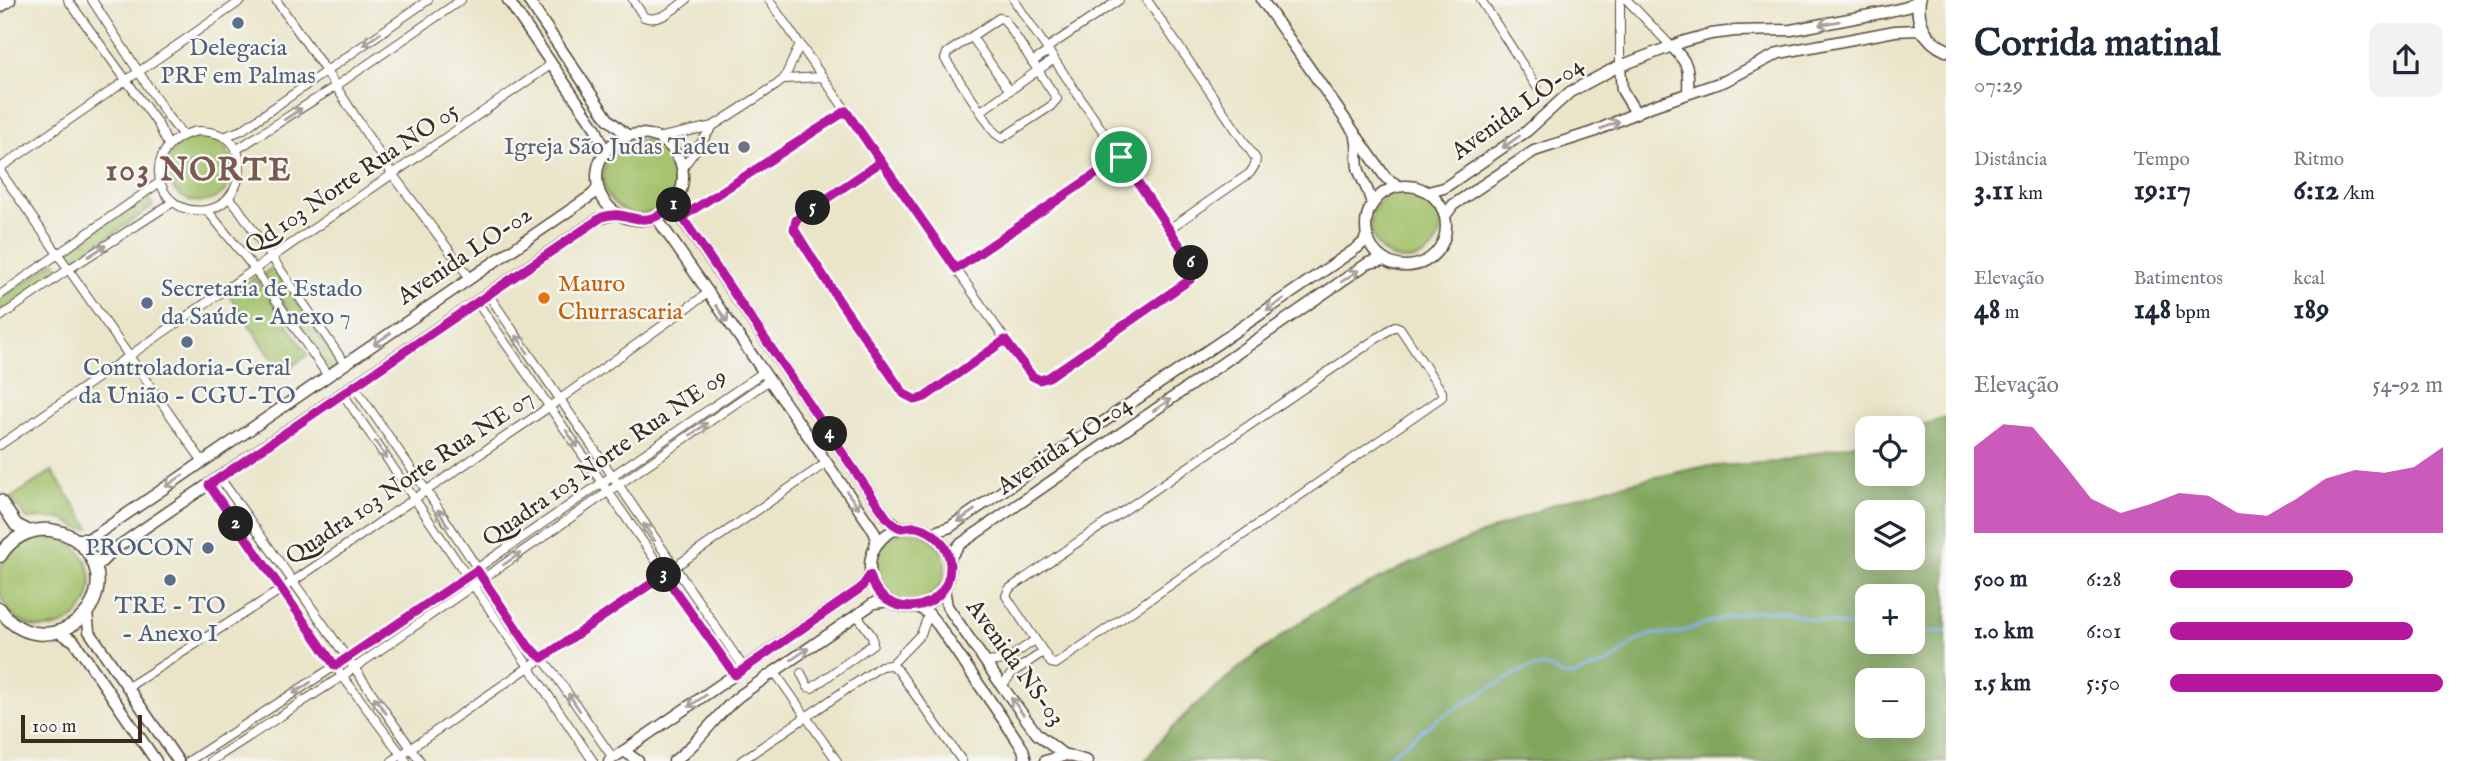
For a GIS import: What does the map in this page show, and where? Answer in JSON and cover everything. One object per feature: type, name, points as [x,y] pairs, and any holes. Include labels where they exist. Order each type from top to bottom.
[{"type":"main road","points":[[0,6],[9,0]]},
{"type":"main road","points":[[1919,0],[1920,22],[1927,35],[1946,50]]},
{"type":"main road","points":[[0,501],[16,525],[30,532]]},
{"type":"main road","points":[[0,609],[6,624],[36,633],[58,632],[74,625],[87,612],[96,590],[95,568],[88,553],[74,538],[52,530],[30,532],[13,541],[1,553]]},
{"type":"main road","points":[[0,534],[1,553]]},
{"type":"street","points":[[68,0],[158,124],[167,145]]},
{"type":"street","points":[[92,0],[168,117],[182,134]]},
{"type":"street","points":[[203,461],[0,170],[242,0]]},
{"type":"street","points":[[276,0],[326,71],[393,175],[470,278]]},
{"type":"street","points":[[226,136],[242,130],[428,0]]},
{"type":"street","points":[[236,150],[336,86],[461,0]]},
{"type":"street","points":[[508,0],[596,129],[605,152]]},
{"type":"street","points":[[528,0],[608,119],[628,136]]},
{"type":"street","points":[[633,0],[644,17],[652,19],[663,16],[686,0]]},
{"type":"street","points":[[769,0],[1005,340],[1037,379],[1049,377],[1191,279],[1192,265],[1014,0]]},
{"type":"street","points":[[981,111],[1119,0]]},
{"type":"street","points":[[1147,0],[1253,153],[1256,162],[1250,173],[1169,229]]},
{"type":"street","points":[[1262,0],[1388,180],[1399,186]]},
{"type":"street","points":[[1481,0],[1537,87]]},
{"type":"street","points":[[1620,0],[1622,90],[1636,113]]},
{"type":"street","points":[[1627,0],[1686,63],[1688,93]]},
{"type":"street","name":"Avenida LO-04","points":[[1428,192],[1444,188],[1521,136],[1573,89],[1620,66],[1671,46],[1727,31],[1786,31],[1875,15],[1907,7],[1919,0]]},
{"type":"street","points":[[1002,18],[1035,66],[1055,95],[1056,102],[1002,138],[995,133],[946,59],[947,53],[1002,18]]},
{"type":"street","name":"Avenida LO-04","points":[[1445,216],[1453,205],[1529,154],[1738,75],[1784,52],[1895,31],[1917,30],[1927,35]]},
{"type":"street","points":[[972,37],[1009,90]]},
{"type":"street","points":[[784,79],[800,44]]},
{"type":"street","name":"Qd 103 Norte Rua NO 05","points":[[0,446],[552,64]]},
{"type":"street","points":[[682,169],[713,126],[784,79],[823,77]]},
{"type":"street","points":[[682,217],[846,111]]},
{"type":"street","points":[[657,138],[713,126]]},
{"type":"street","points":[[210,131],[226,136],[236,150],[240,164],[240,177],[229,199],[219,206],[194,211],[173,202],[160,182],[159,165],[167,145],[182,134],[210,131]]},
{"type":"street","points":[[1354,132],[1358,147],[1357,165],[1372,205]]},
{"type":"street","points":[[643,134],[657,138],[669,145],[682,169],[681,190],[674,205],[656,217],[637,220],[616,214],[604,200],[596,177],[605,152],[615,142],[628,136],[643,134]]},
{"type":"street","points":[[956,269],[1121,157]]},
{"type":"street","points":[[881,162],[801,216],[796,220],[794,229],[838,299],[904,394],[916,400],[925,397],[1005,340]]},
{"type":"street","points":[[0,295],[160,182]]},
{"type":"street","points":[[1399,186],[1415,186],[1428,192],[1438,201],[1445,216],[1445,238],[1431,257],[1419,264],[1409,266],[1385,260],[1375,251],[1367,234],[1367,217],[1372,205],[1382,193],[1399,186]]},
{"type":"street","name":"Avenida LO-02","points":[[74,538],[87,539],[96,535],[592,195],[598,188]]},
{"type":"street","points":[[229,199],[236,205],[345,364]]},
{"type":"street","points":[[0,317],[69,268],[173,202]]},
{"type":"street","points":[[674,205],[887,518],[901,528]]},
{"type":"street","points":[[207,210],[254,268],[328,376]]},
{"type":"street","name":"Avenida LO-02","points":[[95,568],[125,541],[598,219],[616,214]]},
{"type":"street","points":[[656,217],[765,377],[873,528],[876,546]]},
{"type":"street","name":"Avenida LO-04","points":[[932,533],[946,530],[970,514],[1357,248],[1367,234]]},
{"type":"street","name":"Avenida LO-04","points":[[949,559],[959,545],[1370,262],[1385,260]]},
{"type":"street","name":"Quadra 103 Norte Rua NE 07","points":[[128,687],[282,589],[549,407],[708,293]]},
{"type":"street","points":[[488,294],[674,568],[740,672]]},
{"type":"street","points":[[477,302],[664,575],[740,672]]},
{"type":"street","points":[[1395,326],[1400,328],[1442,391],[1442,397],[1056,664],[1051,663],[1043,652],[1006,596],[1009,589],[1395,326]]},
{"type":"street","name":"Quadra 103 Norte Rua NE 09","points":[[189,761],[335,666],[602,483],[765,377]]},
{"type":"street","name":"Quadra 103 Norte Rua NE 09","points":[[211,761],[344,675],[618,486],[765,377]]},
{"type":"street","points":[[354,386],[529,647],[542,658],[611,760],[861,588],[870,575]]},
{"type":"street","points":[[343,394],[593,761]]},
{"type":"street","points":[[392,761],[403,758],[411,748],[826,463]]},
{"type":"street","points":[[219,478],[420,761]]},
{"type":"street","points":[[209,485],[335,666],[403,758]]},
{"type":"street","points":[[888,601],[877,590],[870,575],[870,561],[876,546],[885,535],[901,528],[915,527],[932,533],[942,542],[949,559]]},
{"type":"street","name":"Avenida NS-03","points":[[888,601],[903,607],[931,601],[944,588],[949,575],[949,559]]},
{"type":"street","name":"Avenida NS-03","points":[[944,588],[947,606],[1002,686],[1037,734],[1064,755]]},
{"type":"street","points":[[674,761],[693,745],[731,702],[875,603],[888,601]]},
{"type":"street","name":"Avenida NS-03","points":[[917,606],[929,614],[1011,731],[1023,750],[1026,761]]},
{"type":"street","points":[[87,612],[89,631],[178,761]]},
{"type":"street","points":[[891,665],[920,634],[929,614]]},
{"type":"street","points":[[801,673],[808,687],[812,688],[873,644],[872,636],[857,615]]},
{"type":"street","points":[[58,632],[74,642],[156,761]]},
{"type":"street","points":[[986,662],[1006,660],[1035,640]]},
{"type":"street","points":[[1002,686],[1012,673],[1043,652]]},
{"type":"street","points":[[741,761],[881,666],[891,665],[897,669],[962,761]]},
{"type":"street","points":[[774,671],[837,761]]},
{"type":"street","points":[[624,751],[638,761]]},
{"type":"street","name":"Avenida NS-03","points":[[1045,761],[1064,755],[1087,761]]},
{"type":"green space","points":[[200,136],[213,139],[223,146],[230,156],[233,169],[230,182],[223,192],[213,199],[200,202],[187,199],[177,192],[170,182],[167,169],[170,156],[177,146],[187,139]]},
{"type":"green space","points":[[640,140],[654,143],[666,151],[674,163],[677,177],[674,191],[666,203],[654,211],[640,214],[626,211],[614,203],[606,191],[603,177],[606,163],[614,151],[626,143]]},
{"type":"green space","points":[[1406,190],[1431,200],[1441,225],[1431,250],[1406,260],[1381,250],[1371,225],[1381,200]]},
{"type":"green space","points":[[147,196],[153,206],[75,260],[67,251]]},
{"type":"green space","points":[[56,261],[61,269],[0,311],[0,299]]},
{"type":"green space","points":[[273,267],[339,366],[331,372],[263,274]]},
{"type":"green space","points":[[255,277],[308,355],[282,373],[229,295]]},
{"type":"green space","points":[[1946,418],[1946,761],[1145,761],[1164,736],[1194,706],[1245,663],[1316,611],[1405,566],[1554,504],[1611,487],[1701,467],[1777,462],[1855,444],[1855,486],[1925,486],[1925,424]]},
{"type":"green space","points":[[52,471],[90,528],[80,528],[54,518],[27,519],[11,498]]},
{"type":"green space","points":[[910,532],[935,542],[945,567],[935,592],[910,602],[885,592],[875,567],[885,542]]},
{"type":"green space","points":[[45,536],[63,539],[78,549],[88,564],[91,582],[88,600],[78,615],[63,625],[45,628],[27,625],[12,615],[2,600],[-1,582],[2,564],[12,549],[27,539]]},
{"type":"waterway","points":[[1382,761],[1439,718],[1524,669],[1545,666],[1563,675],[1574,676],[1612,661],[1633,643],[1652,634],[1675,634],[1726,617],[1755,611],[1784,611],[1810,619],[1855,627]]},
{"type":"waterway","points":[[1925,632],[1946,631]]},
{"type":"place","name":"Delegacia PRF em Palmas","points":[[238,23]]},
{"type":"place","name":"Igreja São Judas Tadeu","points":[[744,147]]},
{"type":"place","name":"Mauro Churrascaria","points":[[544,298]]},
{"type":"place","name":"Secretaria de Estado da Saúde - Anexo 7","points":[[147,303]]},
{"type":"place","name":"Controladoria-Geral da União - CGU-TO","points":[[187,342]]},
{"type":"place","name":"PROCON","points":[[208,548]]},
{"type":"place","name":"TRE - TO - Anexo I","points":[[170,580]]},
{"type":"district","name":"103 NORTE","points":[[199,171]]},
{"type":"route","points":[[1121,157],[956,269],[846,111],[682,217],[674,205],[647,220],[616,214],[602,217],[209,485],[335,666],[477,570],[529,647],[542,658],[664,575],[735,675],[861,588],[870,575],[877,590],[894,604],[920,606],[938,596],[945,586],[950,562],[944,546],[931,533],[915,527],[901,528],[887,518],[682,217],[764,164],[846,111],[881,162],[801,216],[796,220],[794,229],[838,299],[904,394],[916,400],[925,397],[1005,340],[1032,376],[1040,380],[1049,377],[1191,279],[1193,270],[1189,259],[1121,157]]}]
